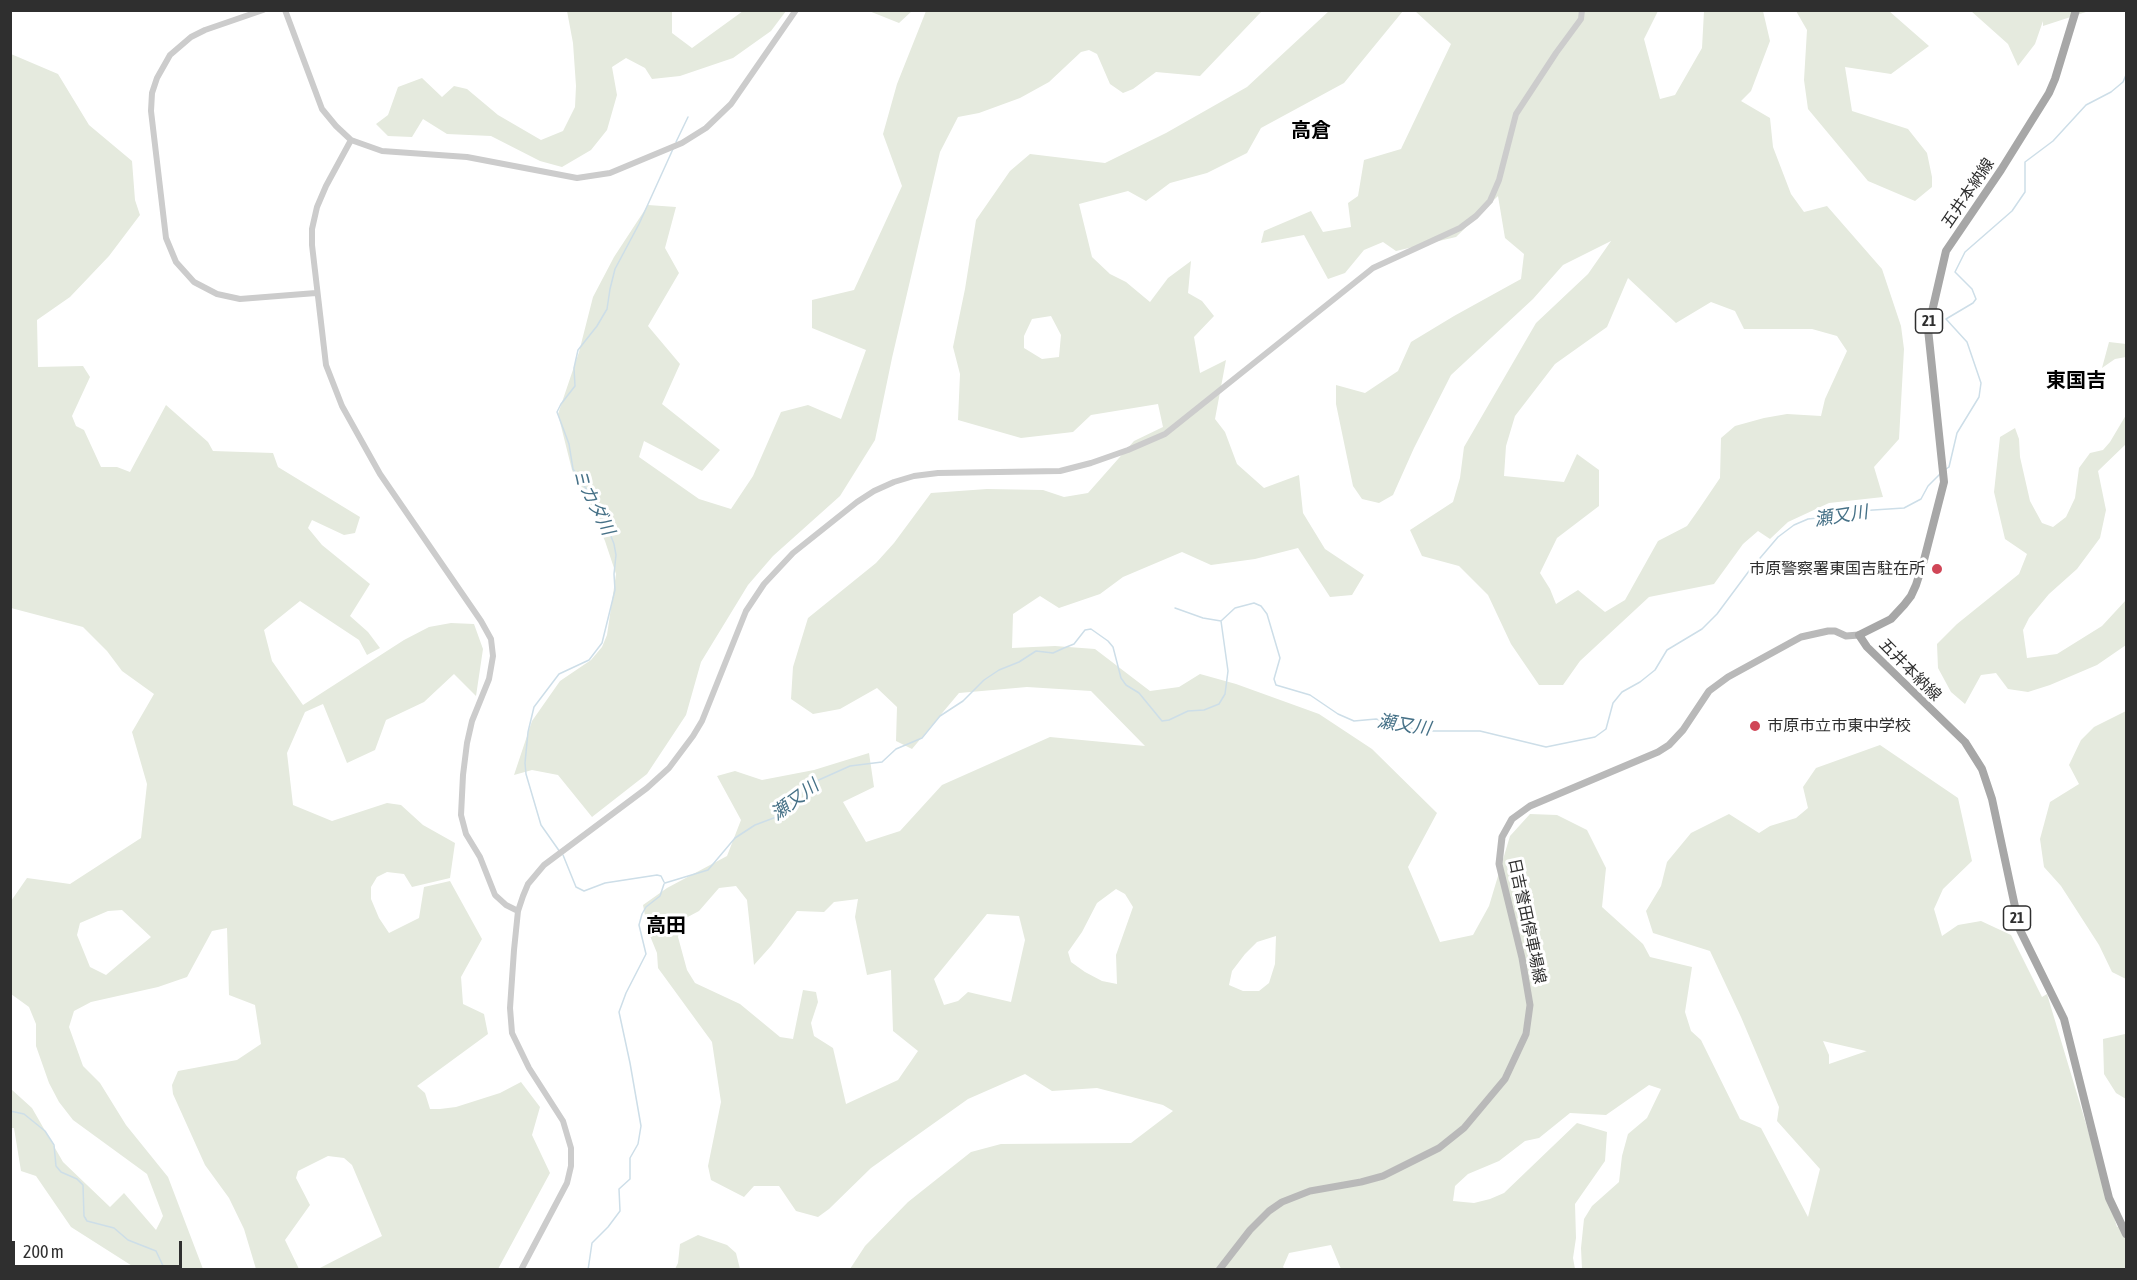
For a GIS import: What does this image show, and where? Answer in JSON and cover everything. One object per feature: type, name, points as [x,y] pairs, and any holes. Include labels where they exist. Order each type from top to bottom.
[{"type":"main road","name":"五井本納線","points":[[2076,10],[2049,93],[1996,178],[1954,238],[1944,259],[1928,329],[1944,482],[1924,560],[1911,596],[1891,619],[1859,635],[1867,647],[1965,742],[1982,769],[1992,799],[2020,930],[2064,1019],[2107,1191],[2113,1209],[2127,1234]]},
{"type":"main road","name":"日吉誉田停車場線","points":[[1219,1269],[1250,1230],[1275,1207],[1288,1199],[1310,1191],[1383,1176],[1439,1148],[1464,1128],[1505,1079],[1526,1034],[1530,1005],[1522,958],[1499,864],[1502,837],[1512,819],[1530,806],[1658,753],[1683,730],[1709,691],[1728,676],[1801,637],[1828,631],[1835,631],[1846,636],[1859,635]]},
{"type":"street","points":[[263,10],[191,37],[170,55],[157,78],[152,93],[151,111],[166,238],[176,262],[194,282],[217,294],[240,299],[316,293]]},
{"type":"street","points":[[285,10],[322,109],[351,140],[382,151],[467,158],[567,178],[610,173],[695,136],[718,118],[744,86],[796,10]]},
{"type":"street","points":[[521,1269],[567,1183],[571,1166],[571,1148],[563,1121],[528,1068],[512,1033],[511,994],[518,911],[528,884],[544,865],[660,777],[693,736],[702,721],[746,611],[764,584],[793,553],[857,502],[894,482],[914,476],[938,473],[1060,471],[1101,460],[1165,434],[1373,268],[1460,228],[1490,201],[1499,180],[1516,114],[1581,19],[1582,10]]},
{"type":"street","points":[[351,140],[326,186],[317,207],[312,229],[316,293],[326,364],[342,406],[380,474],[491,639],[493,656],[489,679],[466,742],[461,815],[466,834],[480,857],[495,895],[506,905],[518,911]]},
{"type":"shaded area","points":[[912,10],[899,23],[869,11]]},
{"type":"shaded area","points":[[567,11],[672,11],[672,33],[692,48],[743,11],[786,11],[771,31],[733,58],[680,76],[652,79],[645,68],[626,58],[612,67],[617,95],[607,130],[591,150],[562,167],[540,161],[491,136],[447,134],[423,119],[412,137],[388,136],[376,124],[388,115],[398,87],[422,78],[442,97],[454,86],[467,89],[498,115],[541,140],[563,131],[575,107],[576,86],[573,43]]},
{"type":"shaded area","points":[[926,11],[1262,11],[1200,76],[1156,72],[1133,89],[1123,93],[1110,84],[1097,54],[1089,50],[1081,52],[1049,82],[1020,98],[979,113],[958,117],[940,152],[875,440],[840,496],[773,556],[748,585],[701,662],[686,715],[647,774],[592,817],[558,775],[532,770],[514,775],[532,721],[560,681],[591,660],[602,647],[607,635],[616,574],[605,541],[572,470],[558,414],[579,352],[593,297],[614,257],[648,205],[676,207],[665,248],[679,273],[648,326],[680,364],[662,404],[720,450],[702,471],[644,441],[639,457],[699,499],[731,509],[753,476],[781,412],[808,405],[841,419],[866,350],[812,328],[812,300],[854,290],[902,186],[883,134],[897,84]]},
{"type":"shaded area","points":[[1329,11],[1403,11],[1344,83],[1261,128],[1247,153],[1207,173],[1170,183],[1146,201],[1128,191],[1079,204],[1092,257],[1110,274],[1126,282],[1150,302],[1168,278],[1191,261],[1188,293],[1202,301],[1214,316],[1194,337],[1200,373],[1226,360],[1215,419],[1225,432],[1237,464],[1264,488],[1299,475],[1303,513],[1325,549],[1364,575],[1352,595],[1330,597],[1298,548],[1255,559],[1211,565],[1182,552],[1123,577],[1100,594],[1059,608],[1040,596],[1013,614],[1012,648],[1055,646],[1095,649],[1150,691],[1179,687],[1200,674],[1236,684],[1319,714],[1372,749],[1437,813],[1408,867],[1440,942],[1473,935],[1489,906],[1510,836],[1530,814],[1557,815],[1587,830],[1606,868],[1602,907],[1643,944],[1650,957],[1692,967],[1685,1012],[1691,1031],[1701,1040],[1740,1119],[1761,1128],[1808,1217],[1820,1169],[1777,1121],[1779,1107],[1710,951],[1653,933],[1646,911],[1661,886],[1667,862],[1691,833],[1729,814],[1759,833],[1770,826],[1796,818],[1808,808],[1803,787],[1816,768],[1880,745],[1958,798],[1972,861],[1943,889],[1934,909],[1942,936],[1958,925],[1981,921],[2011,935],[2042,997],[2047,994],[2117,1227],[2126,1222],[2126,1269],[1582,1269],[1581,1248],[1584,1219],[1592,1206],[1619,1182],[1622,1156],[1628,1134],[1647,1118],[1661,1089],[1649,1085],[1606,1115],[1570,1113],[1539,1138],[1525,1141],[1499,1161],[1468,1174],[1455,1186],[1453,1201],[1474,1203],[1490,1199],[1504,1193],[1577,1123],[1607,1132],[1605,1161],[1575,1204],[1576,1238],[1573,1258],[1575,1269],[1341,1269],[1331,1245],[1289,1253],[1283,1267],[1285,1269],[850,1269],[865,1246],[908,1202],[971,1152],[1001,1144],[1131,1143],[1173,1111],[1163,1105],[1097,1088],[1052,1091],[1025,1074],[968,1099],[871,1168],[818,1217],[796,1211],[779,1186],[754,1186],[744,1197],[711,1180],[708,1166],[721,1102],[712,1042],[658,968],[657,953],[648,931],[643,905],[667,888],[727,856],[741,820],[717,776],[735,771],[762,780],[814,770],[869,753],[874,787],[843,802],[866,842],[900,831],[942,785],[1050,737],[1145,746],[1091,691],[1027,687],[959,693],[912,749],[896,741],[897,707],[877,688],[840,709],[813,714],[791,699],[793,667],[808,618],[876,563],[931,493],[987,489],[1043,490],[1064,497],[1088,493],[1134,441],[1163,427],[1158,404],[1091,415],[1073,432],[1021,438],[958,420],[960,374],[953,347],[976,220],[1010,171],[1030,154],[1105,163],[1166,133],[1247,87]],"holes":[[[1051,316],[1061,335],[1059,357],[1042,359],[1024,348],[1024,336],[1032,319]],[[736,886],[747,900],[754,965],[797,911],[824,912],[834,902],[858,899],[855,917],[867,975],[891,970],[893,1031],[918,1051],[898,1080],[846,1104],[833,1048],[814,1036],[811,1023],[818,1002],[816,992],[803,990],[793,1039],[780,1037],[740,1004],[695,983],[687,970],[678,937],[682,920],[699,911],[719,888]],[[1116,889],[1125,894],[1133,907],[1116,955],[1117,984],[1102,981],[1071,962],[1068,952],[1082,932],[1097,903]],[[987,914],[1019,916],[1025,940],[1011,1002],[968,992],[958,1001],[944,1005],[934,979]],[[1276,936],[1275,964],[1269,983],[1259,991],[1243,991],[1229,985],[1232,971],[1257,942]],[[1823,1041],[1867,1051],[1829,1064],[1829,1055]]]},
{"type":"shaded area","points":[[1415,11],[1658,11],[1644,39],[1660,99],[1675,95],[1702,48],[1704,11],[1763,11],[1770,41],[1751,91],[1741,101],[1770,118],[1773,147],[1791,194],[1804,212],[1827,206],[1882,269],[1901,326],[1904,349],[1899,439],[1874,467],[1883,497],[1829,503],[1788,522],[1770,539],[1758,531],[1743,544],[1714,584],[1649,597],[1580,661],[1563,685],[1539,685],[1511,644],[1488,595],[1459,566],[1422,556],[1410,530],[1453,502],[1460,478],[1464,447],[1536,323],[1588,274],[1611,241],[1563,265],[1533,299],[1451,375],[1393,495],[1379,503],[1362,499],[1353,486],[1336,404],[1336,385],[1365,393],[1398,371],[1411,342],[1521,279],[1524,254],[1505,238],[1498,196],[1456,237],[1396,251],[1383,242],[1364,250],[1345,273],[1328,279],[1304,235],[1261,243],[1264,231],[1311,211],[1323,232],[1351,227],[1348,203],[1358,196],[1364,160],[1401,149],[1451,44]],"holes":[[[1628,278],[1676,323],[1711,302],[1735,311],[1744,329],[1812,329],[1837,336],[1847,351],[1825,399],[1821,416],[1787,414],[1764,418],[1735,426],[1721,438],[1720,478],[1687,526],[1658,541],[1625,600],[1605,612],[1578,590],[1556,604],[1540,573],[1557,538],[1599,506],[1599,470],[1577,454],[1564,482],[1504,476],[1506,446],[1515,416],[1555,364],[1607,327]]]},
{"type":"shaded area","points":[[1796,11],[1889,11],[1929,46],[1891,74],[1845,67],[1852,111],[1908,129],[1927,153],[1932,187],[1915,201],[1868,181],[1808,109],[1804,80],[1807,30]]},
{"type":"shaded area","points":[[1971,11],[2089,11],[2043,26],[2043,21],[2035,44],[2018,66],[2008,44]]},
{"type":"shaded area","points":[[11,54],[58,74],[89,125],[132,161],[135,200],[140,215],[109,256],[70,297],[37,320],[38,367],[83,366],[90,377],[72,416],[76,426],[84,430],[101,467],[117,467],[130,472],[166,405],[208,442],[213,451],[273,453],[278,467],[360,517],[355,533],[344,535],[312,520],[308,528],[322,545],[370,584],[350,616],[368,632],[380,648],[367,655],[359,640],[300,601],[264,630],[272,661],[303,705],[404,640],[429,627],[451,623],[474,624],[483,649],[476,696],[454,674],[424,702],[386,720],[375,750],[347,763],[323,704],[305,712],[287,753],[293,805],[332,821],[387,803],[401,805],[423,825],[455,843],[450,878],[412,887],[404,874],[387,872],[377,877],[371,887],[371,899],[379,918],[389,933],[419,918],[424,887],[450,881],[482,939],[461,977],[463,1004],[484,1014],[488,1034],[417,1086],[425,1093],[430,1109],[456,1107],[500,1093],[521,1082],[540,1107],[532,1135],[550,1173],[498,1269],[318,1269],[382,1236],[352,1165],[344,1158],[328,1156],[298,1171],[296,1178],[310,1205],[285,1240],[299,1269],[256,1269],[244,1229],[229,1198],[205,1165],[173,1094],[172,1085],[178,1071],[237,1060],[261,1044],[255,1005],[229,995],[227,928],[212,931],[187,977],[158,987],[91,1002],[74,1011],[69,1027],[83,1066],[100,1083],[126,1125],[168,1177],[203,1269],[137,1269],[71,1227],[36,1176],[21,1171],[14,1128],[11,1128],[11,1089],[32,1108],[63,1162],[110,1207],[124,1193],[156,1230],[163,1216],[147,1174],[73,1120],[59,1102],[49,1083],[36,1046],[36,1024],[29,1007],[11,994],[11,901],[27,878],[70,884],[141,838],[147,784],[132,732],[154,694],[122,671],[107,651],[83,627],[11,608]],"holes":[[[122,910],[151,937],[106,975],[90,967],[77,935],[80,923],[108,911]]]},
{"type":"shaded area","points":[[2109,342],[2126,344],[2126,357],[2115,359],[2102,368]]},
{"type":"shaded area","points":[[2126,415],[2126,444],[2098,471],[2106,510],[2100,538],[2077,569],[2049,594],[2029,618],[2023,630],[2027,658],[2057,654],[2102,626],[2126,600],[2126,645],[2097,665],[2028,692],[2008,689],[1996,673],[1981,675],[1965,704],[1951,692],[1938,668],[1937,644],[1957,624],[2019,574],[2027,554],[2005,539],[1994,492],[2000,437],[2015,428],[2030,501],[2042,523],[2053,527],[2066,517],[2075,498],[2079,468],[2090,453],[2103,450]]},
{"type":"shaded area","points":[[2126,711],[2126,979],[2112,972],[2099,945],[2061,886],[2044,867],[2040,839],[2050,802],[2079,784],[2069,765],[2081,740],[2094,727]]},
{"type":"shaded area","points":[[2125,1034],[2126,1099],[2116,1093],[2104,1074],[2103,1039]]},
{"type":"shaded area","points":[[698,1235],[727,1245],[736,1253],[740,1269],[675,1269],[680,1244]]},
{"type":"waterway","name":"瀬又川","points":[[1946,469],[1949,467],[1957,433],[1979,397],[1981,383],[1967,342],[1946,319],[1976,299],[1972,289],[1955,272],[1965,252],[2012,211],[2025,192],[2025,162],[2053,141],[2086,105],[2111,92],[2123,82],[2126,75]]},
{"type":"waterway","name":"ミカダ川","points":[[676,142],[688,117]]},
{"type":"waterway","name":"ミカダ川","points":[[560,852],[541,825],[526,774],[528,732],[534,707],[559,674],[589,660],[602,643],[615,590],[616,555],[609,531],[573,469],[569,444],[557,412],[575,386],[574,368],[578,350],[607,309],[615,269],[639,224],[673,149]]},
{"type":"waterway","name":"瀬又川","points":[[665,883],[708,870],[735,838],[755,825],[779,816],[789,809],[812,783],[850,766],[882,762],[896,749],[922,738],[940,716],[963,701],[984,680],[999,670],[1019,662],[1036,651],[1053,653],[1074,644],[1085,630],[1091,629],[1108,641],[1113,647],[1121,678],[1126,685],[1139,693],[1162,721],[1188,711],[1204,710],[1219,704],[1225,694],[1228,671],[1221,621],[1235,608],[1254,603],[1261,606],[1267,614],[1280,658],[1274,679],[1276,685],[1310,695],[1338,714],[1354,721],[1376,719],[1421,731],[1480,731],[1546,747],[1595,737],[1606,729],[1613,703],[1622,692],[1655,670],[1667,650],[1702,629],[1717,614],[1778,537],[1794,525],[1808,519],[1843,512],[1904,508],[1921,499],[1928,486],[1940,474]]},
{"type":"waterway","points":[[1175,608],[1203,618],[1221,621]]},
{"type":"waterway","name":"ミカダ川","points":[[563,855],[576,887],[584,891],[605,883],[657,875],[661,876],[664,882]]},
{"type":"waterway","name":"瀬又川","points":[[588,1270],[592,1243],[620,1211],[619,1189],[630,1179],[630,1158],[638,1144],[641,1126],[619,1012],[646,954],[639,925],[642,914],[646,907],[660,896],[664,884]]},
{"type":"waterway","points":[[10,1111],[24,1114],[45,1131],[54,1145],[56,1166],[61,1172],[77,1179],[83,1185],[84,1216],[87,1221],[114,1228],[128,1240],[156,1251],[165,1270]]},
{"type":"place","name":"市原警察署東国吉駐在所","points":[[1937,569]]},
{"type":"place","name":"市原市立市東中学校","points":[[1755,726]]},
{"type":"district","name":"高倉","points":[[1311,131]]},
{"type":"district","name":"東国吉","points":[[2076,381]]},
{"type":"district","name":"高田","points":[[666,926]]}]
